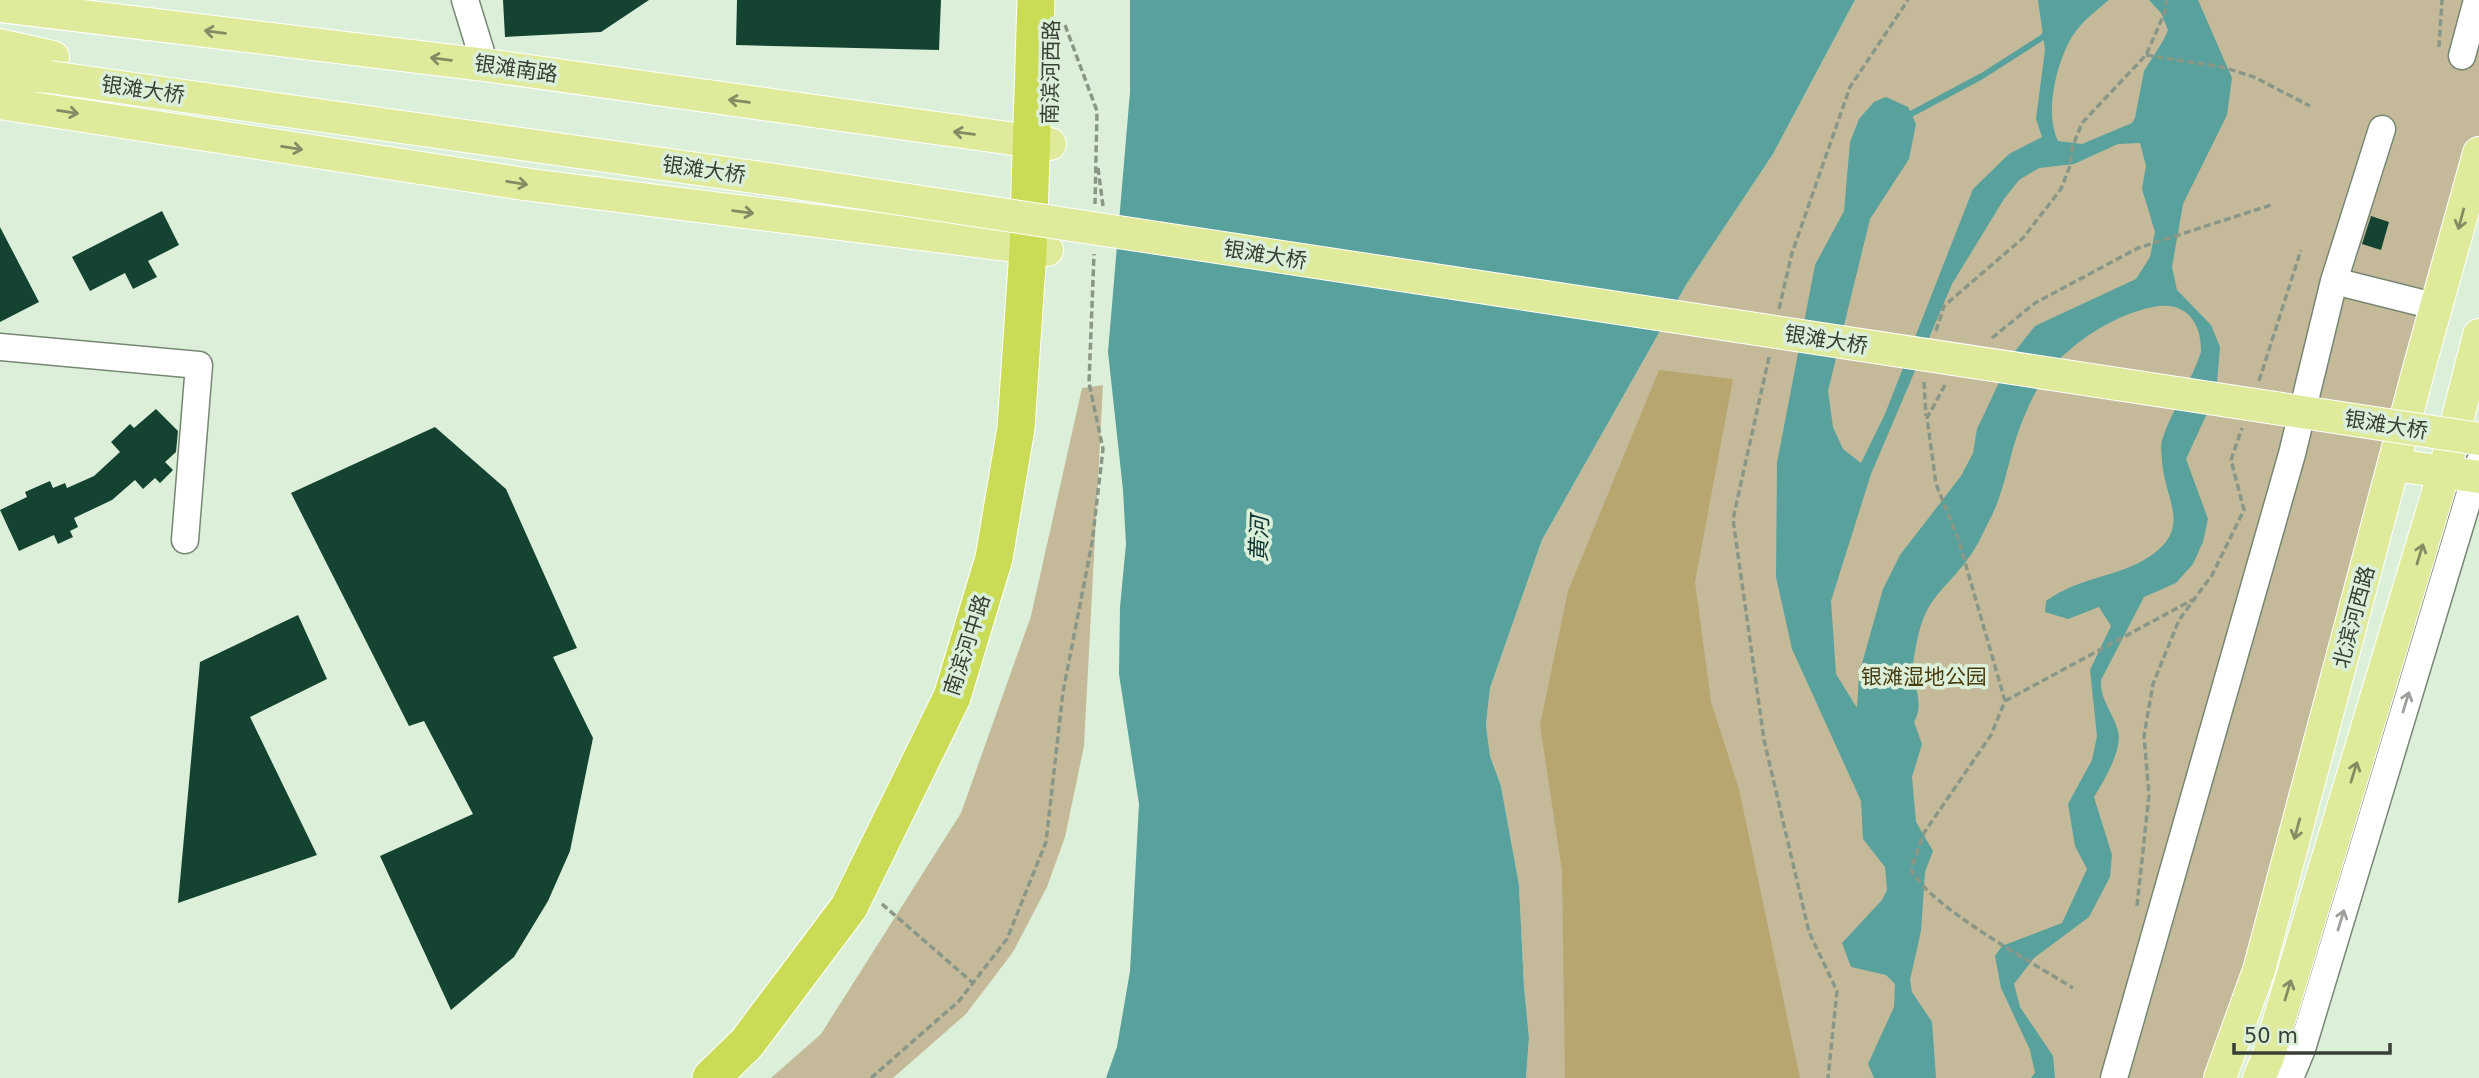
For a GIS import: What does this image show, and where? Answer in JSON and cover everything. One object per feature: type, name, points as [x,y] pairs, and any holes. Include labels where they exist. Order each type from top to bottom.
[{"type":"highway","name":"南滨河西路","points":[[1036,0],[1041,143]]},
{"type":"highway","name":"南滨河西路","points":[[1041,143],[1059,12]]},
{"type":"highway","name":"南滨河中路","points":[[737,1078],[762,1054],[867,921],[968,703],[1016,575],[1035,431],[1041,143]]},
{"type":"highway","name":"南滨河中路","points":[[711,1078],[747,1043],[849,907],[952,696],[994,558],[1016,428],[1037,250]]},
{"type":"main road","name":"银滩南路","points":[[0,6],[485,65],[1041,143]]},
{"type":"main road","points":[[0,45],[51,67]]},
{"type":"main road","points":[[0,73],[51,67]]},
{"type":"main road","name":"银滩大桥","points":[[51,67],[799,163],[2479,418]]},
{"type":"main road","name":"银滩大桥","points":[[51,67],[2479,439]]},
{"type":"main road","points":[[0,103],[531,185],[1037,250]]},
{"type":"main road","name":"北滨河西路","points":[[2220,1078],[2259,970],[2479,153]]},
{"type":"main road","name":"北滨河西路","points":[[2259,1078],[2268,1057],[2444,472],[2474,370],[2479,335]]},
{"type":"main road","points":[[2421,361],[2474,370]]},
{"type":"main road","points":[[2395,465],[2444,472],[2478,473]]},
{"type":"street","points":[[465,0],[485,65]]},
{"type":"street","points":[[2450,53],[2477,0]]},
{"type":"street","points":[[2119,1076],[2292,454],[2334,281],[2382,129]]},
{"type":"street","points":[[2334,281],[2438,307]]},
{"type":"street","points":[[0,347],[199,365],[185,540]]},
{"type":"street","points":[[2290,1078],[2302,1049],[2478,473]]},
{"type":"path","points":[[1777,319],[1792,253],[1850,87],[1908,0]]},
{"type":"path","points":[[1932,342],[1944,306],[2023,238],[2062,189],[2070,166],[2072,148],[2082,123],[2146,55],[2164,14],[2167,0]]},
{"type":"path","points":[[2442,0],[2450,53]]},
{"type":"path","points":[[1059,12],[1097,111],[1099,209]]},
{"type":"path","points":[[2146,55],[2222,67],[2254,77],[2310,106]]},
{"type":"path","points":[[1096,156],[1099,209]]},
{"type":"path","points":[[1985,343],[2035,303],[2138,248],[2271,205]]},
{"type":"path","points":[[871,1078],[959,1001],[1007,939],[1046,842],[1063,692],[1092,543],[1103,449],[1089,383],[1094,249]]},
{"type":"path","points":[[2257,385],[2301,250]]},
{"type":"path","points":[[1771,346],[1732,519],[1764,740],[1809,932],[1837,991],[1828,1078]]},
{"type":"path","points":[[1927,418],[1949,377]]},
{"type":"path","points":[[1924,378],[1936,484],[1959,541],[2005,701],[1991,735],[1924,833],[1911,869],[1917,881],[1971,924],[2073,988]]},
{"type":"path","points":[[2137,909],[2149,795],[2144,736],[2153,684],[2179,620],[2212,575],[2244,510],[2231,460],[2244,423]]},
{"type":"path","points":[[2005,701],[2195,598]]},
{"type":"path","points":[[878,901],[973,983]]},
{"type":"green space","name":"银滩湿地公园","points":[[1855,0],[2479,0],[2479,153],[2220,1078],[1526,1078],[1529,1038],[1519,885],[1501,786],[1490,756],[1486,725],[1490,688],[1542,540],[1686,285],[1773,154]]},
{"type":"green space","points":[[1103,385],[1084,746],[1065,837],[1047,887],[1013,952],[966,1014],[893,1078],[771,1078],[821,1034],[961,813],[1031,616],[1082,388]]},
{"type":"shaded area","points":[[1659,370],[1733,379],[1695,582],[1711,702],[1739,789],[1800,1078],[1565,1078],[1562,871],[1540,725],[1568,591]]},
{"type":"water","name":"黄河","points":[[1130,0],[1855,0],[1773,154],[1686,285],[1542,540],[1490,688],[1486,725],[1490,756],[1501,786],[1519,885],[1529,1038],[1526,1078],[1106,1078],[1117,1047],[1130,971],[1139,804],[1119,674],[1120,607],[1126,544],[1108,352],[1130,92]]},
{"type":"water","points":[[2038,0],[2109,0],[2081,25],[2063,55],[2052,105],[2054,130],[2058,141],[2082,144],[2132,123],[2144,71],[2168,30],[2161,13],[2149,0],[2198,0],[2232,78],[2227,115],[2183,204],[2172,267],[2177,290],[2211,325],[2220,347],[2216,394],[2186,459],[2208,519],[2203,542],[2193,564],[2176,583],[2144,597],[2101,680],[2103,694],[2119,738],[2112,765],[2094,797],[2112,855],[2110,877],[2089,917],[2034,958],[2014,984],[2020,1007],[2053,1056],[2055,1078],[2031,1078],[2035,1073],[2030,1050],[2001,988],[1995,956],[2002,946],[2062,923],[2087,869],[2075,846],[2068,804],[2092,760],[2097,736],[2090,670],[2111,626],[2099,607],[2068,619],[2045,612],[2046,601],[2072,587],[2137,564],[2162,546],[2170,535],[2173,513],[2164,476],[2161,443],[2201,352],[2194,322],[2182,310],[2164,306],[2139,310],[2086,337],[2063,356],[2043,379],[2020,427],[1994,512],[1970,556],[1928,608],[1924,618],[1913,666],[1919,702],[1914,722],[1922,744],[1912,777],[1916,822],[1933,851],[1925,872],[1921,931],[1910,980],[1912,992],[1932,1022],[1936,1078],[1874,1078],[1868,1064],[1894,1007],[1895,984],[1886,975],[1851,967],[1842,943],[1882,900],[1887,890],[1885,867],[1863,839],[1861,801],[1792,649],[1776,577],[1777,463],[1815,265],[1844,211],[1850,142],[1859,119],[1874,102],[1886,97],[1908,107],[1916,124],[1909,159],[1870,219],[1828,391],[1833,427],[1843,449],[1861,463],[1885,414],[1973,189],[2009,154],[2042,137],[2036,119],[2045,50]],"holes":[[[2140,143],[2146,166],[2142,189],[2155,232],[2150,257],[2136,279],[2035,326],[2012,355],[1977,429],[1973,453],[1961,476],[1900,555],[1883,589],[1859,674],[1857,708],[1836,674],[1831,601],[1871,474],[1952,284],[2004,199],[2019,180],[2039,168],[2074,164],[2118,144]]]},
{"type":"building","points":[[503,0],[649,0],[601,32],[505,37]]},
{"type":"building","points":[[737,0],[941,0],[939,50],[736,45]]},
{"type":"building","points":[[162,211],[179,245],[148,261],[157,277],[133,289],[125,273],[90,291],[72,257]]},
{"type":"building","points":[[2371,216],[2389,222],[2381,250],[2362,244]]},
{"type":"building","points":[[0,227],[39,302],[0,322]]},
{"type":"building","points":[[156,409],[178,431],[176,452],[165,462],[173,470],[160,483],[155,478],[143,489],[135,480],[112,500],[74,518],[78,527],[70,531],[73,537],[58,544],[54,535],[19,551],[0,510],[27,497],[25,492],[50,481],[53,488],[65,483],[67,488],[94,476],[120,452],[111,442],[130,424],[134,428]]},
{"type":"building","points":[[435,427],[506,489],[577,648],[553,657],[593,738],[570,851],[548,901],[514,957],[451,1010],[380,856],[473,814],[424,721],[409,726],[291,493]]},
{"type":"building","points":[[298,615],[327,679],[250,717],[317,855],[178,903],[200,662]]},
{"type":"waterway","points":[[1911,114],[1982,76],[2047,32]]}]
